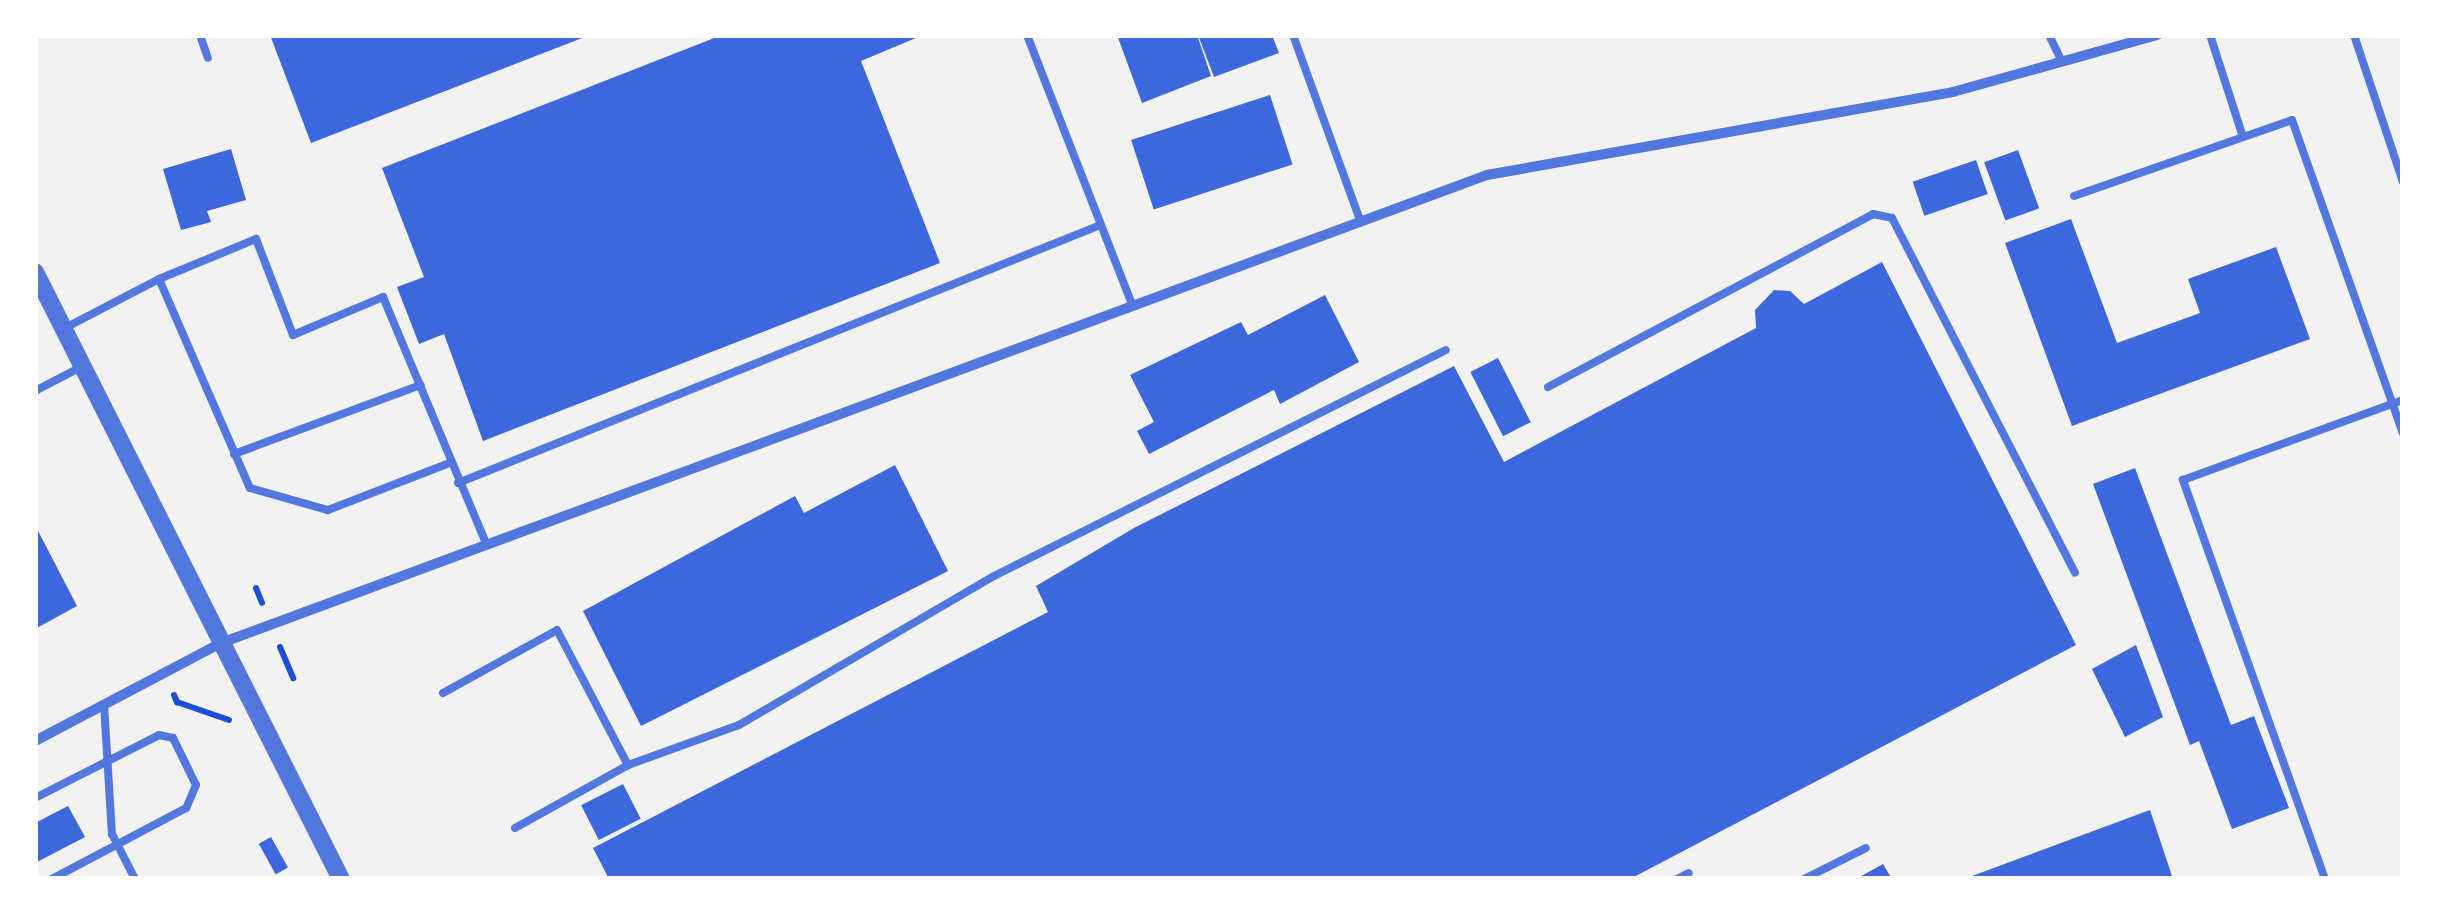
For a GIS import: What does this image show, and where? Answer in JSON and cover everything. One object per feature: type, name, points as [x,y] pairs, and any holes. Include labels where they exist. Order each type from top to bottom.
[{"type":"street","points":[[35,741],[221,643],[1131,302],[1487,175],[2064,66],[2157,35]]},
{"type":"street","points":[[35,272],[79,368],[341,879]]},
{"type":"lane","points":[[200,35],[208,58]]},
{"type":"lane","points":[[1027,35],[1098,226],[1131,302]]},
{"type":"lane","points":[[1293,35],[1359,218]]},
{"type":"lane","points":[[2049,35],[2064,66]]},
{"type":"lane","points":[[2210,35],[2243,137]]},
{"type":"lane","points":[[2354,35],[2403,182]]},
{"type":"lane","points":[[2074,196],[2292,120],[2403,434]]},
{"type":"lane","points":[[1548,387],[1873,214],[1892,218],[2075,573]]},
{"type":"lane","points":[[458,482],[1098,226]]},
{"type":"lane","points":[[62,330],[158,279],[256,240],[293,334],[384,297],[486,543]]},
{"type":"lane","points":[[158,279],[250,488],[328,510],[450,463]]},
{"type":"lane","points":[[515,828],[628,765],[739,725],[994,576],[1446,350]]},
{"type":"lane","points":[[35,391],[79,368]]},
{"type":"lane","points":[[234,454],[422,385]]},
{"type":"lane","points":[[2325,879],[2183,480],[2403,400]]},
{"type":"lane","points":[[443,693],[557,630],[628,765]]},
{"type":"lane","points":[[104,704],[117,844],[135,879]]},
{"type":"lane","points":[[35,798],[159,734],[174,738],[196,785],[186,808],[52,879]]},
{"type":"lane","points":[[1804,879],[1866,848]]},
{"type":"lane","points":[[1677,879],[1689,873]]},
{"type":"path","points":[[163,673],[177,702],[232,721],[240,736]]},
{"type":"building","points":[[270,35],[590,35],[311,143]]},
{"type":"building","points":[[722,35],[923,35],[861,61],[940,263],[483,441],[444,334],[419,344],[397,287],[424,277],[382,168]]},
{"type":"building","points":[[1117,35],[1197,35],[1211,76],[1142,103]]},
{"type":"building","points":[[1198,35],[1272,35],[1279,53],[1214,77]]},
{"type":"building","points":[[1270,95],[1293,164],[1154,210],[1131,140]]},
{"type":"building","points":[[231,149],[246,200],[207,211],[211,222],[181,230],[163,169]]},
{"type":"building","points":[[2018,150],[2039,208],[2005,221],[1984,162]]},
{"type":"building","points":[[1976,160],[1988,194],[1924,216],[1913,182]]},
{"type":"building","points":[[2071,219],[2117,343],[2200,313],[2188,279],[2276,247],[2310,339],[2072,426],[2005,243]]},
{"type":"building","points":[[1882,262],[2076,645],[1630,879],[609,879],[593,848],[1048,612],[1036,586],[1134,528],[1454,366],[1504,462],[1756,328],[1755,310],[1774,290],[1790,291],[1804,304]]},
{"type":"building","points":[[1325,295],[1359,362],[1280,404],[1274,390],[1149,454],[1137,431],[1154,422],[1130,375],[1241,322],[1248,335]]},
{"type":"building","points":[[1498,358],[1531,422],[1503,436],[1470,372]]},
{"type":"building","points":[[895,465],[948,571],[641,726],[583,611],[795,496],[804,513]]},
{"type":"building","points":[[2135,468],[2231,725],[2254,716],[2289,808],[2232,829],[2199,741],[2190,745],[2093,484]]},
{"type":"building","points":[[35,525],[77,606],[35,629]]},
{"type":"building","points":[[2136,645],[2163,717],[2125,737],[2092,669]]},
{"type":"building","points":[[623,784],[641,819],[599,840],[581,805]]},
{"type":"building","points":[[68,806],[85,837],[35,863],[35,823]]},
{"type":"building","points":[[2150,810],[2173,879],[1964,879]]},
{"type":"building","points":[[271,837],[288,868],[276,874],[259,844]]},
{"type":"building","points":[[1883,864],[1892,879],[1856,879]]}]
